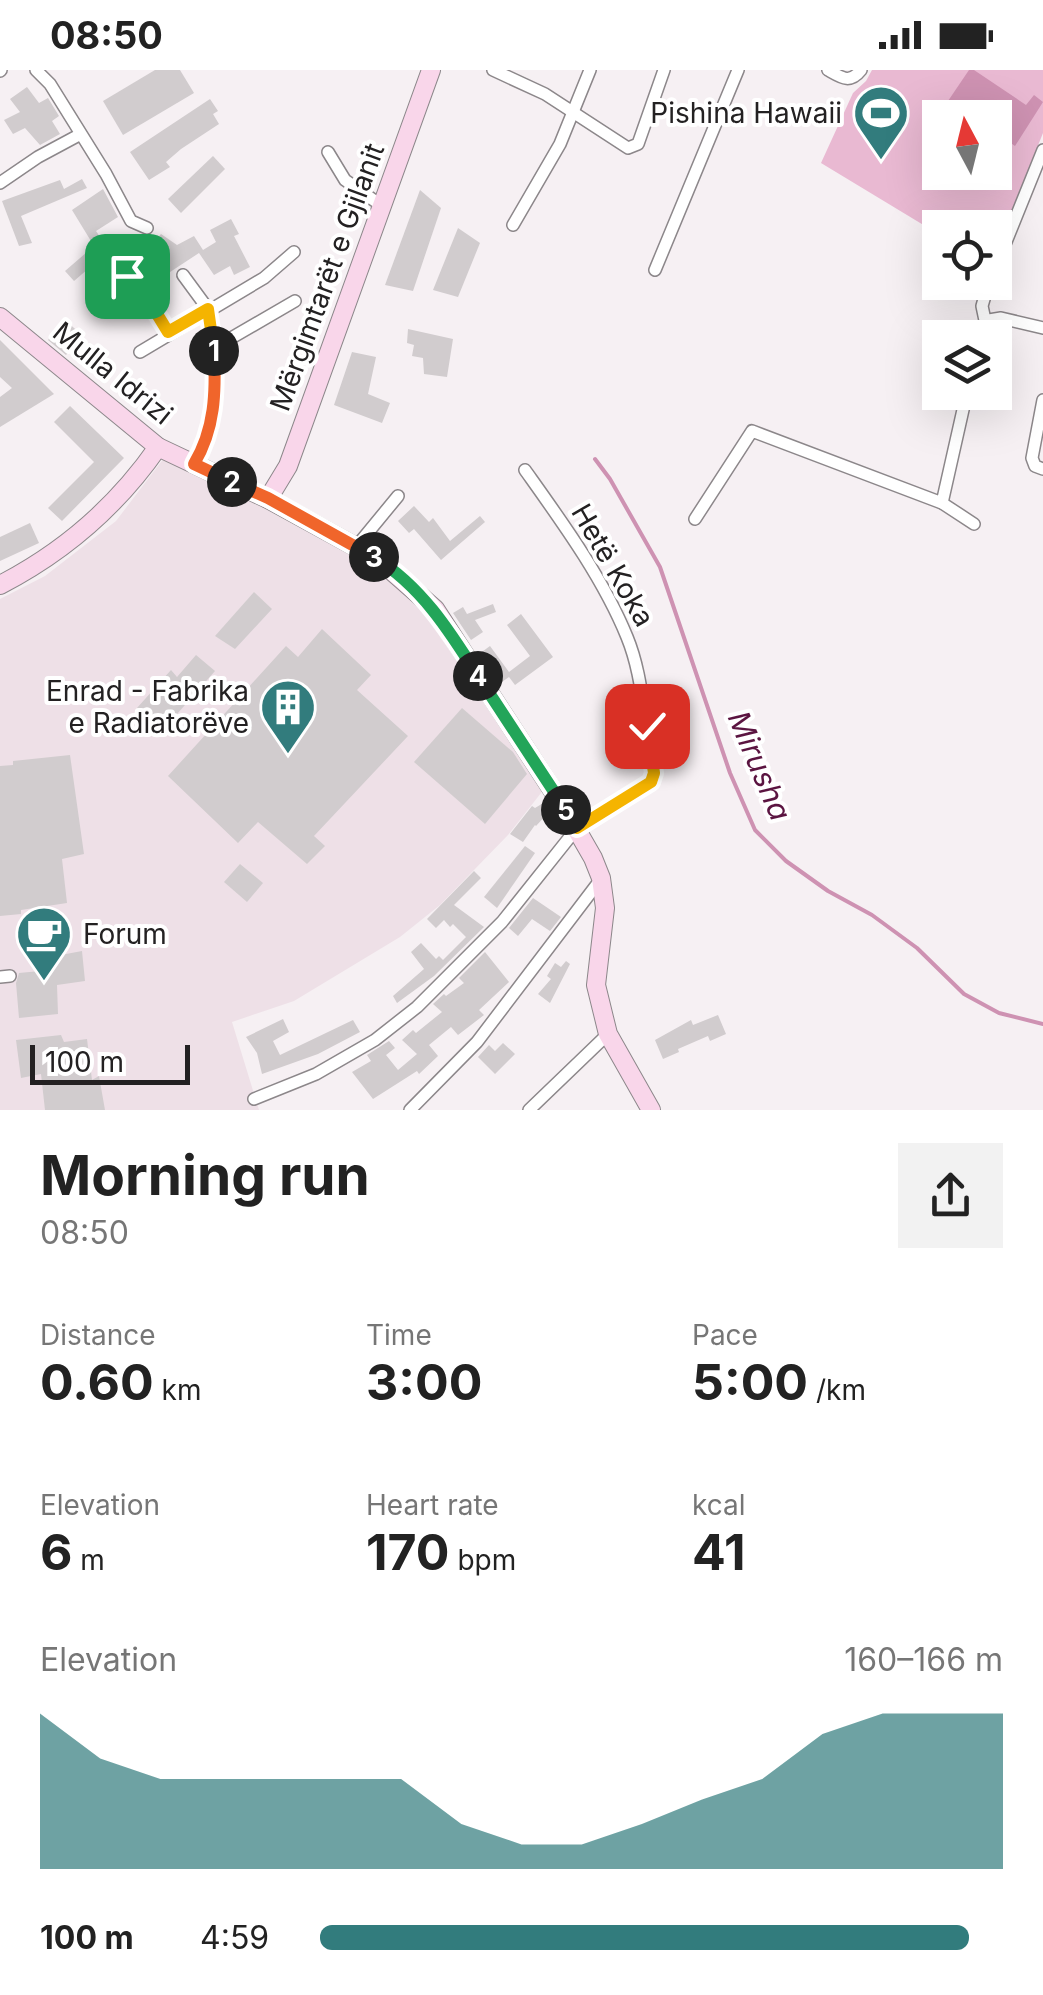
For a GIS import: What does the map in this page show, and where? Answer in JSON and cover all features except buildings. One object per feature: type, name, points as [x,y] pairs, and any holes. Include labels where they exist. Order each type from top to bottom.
[{"type":"street","points":[[36,70],[50,84],[131,221],[147,228]]},
{"type":"street","name":"Mërgimtarët e Gjilanit","points":[[268,498],[288,466],[431,70]]},
{"type":"street","points":[[493,70],[545,94],[628,148],[638,144],[664,70]]},
{"type":"street","points":[[514,224],[536,190],[590,70]]},
{"type":"street","points":[[655,270],[738,70]]},
{"type":"street","points":[[828,70],[846,80],[862,70]]},
{"type":"street","points":[[0,183],[80,134]]},
{"type":"street","points":[[1012,227],[1043,150]]},
{"type":"street","points":[[328,152],[345,180],[382,206]]},
{"type":"street","points":[[140,352],[264,278],[294,252]]},
{"type":"street","points":[[183,275],[208,309],[214,348],[212,426],[208,442],[194,464]]},
{"type":"street","points":[[96,294],[127,276],[135,278],[168,332]]},
{"type":"street","points":[[214,348],[295,300]]},
{"type":"street","name":"Mulla Idrizi","points":[[0,317],[158,447],[268,498],[378,559],[435,609],[577,828],[601,878],[605,908],[596,986],[608,1034],[650,1110]]},
{"type":"street","points":[[1012,321],[1043,328]]},
{"type":"street","points":[[1043,400],[1032,458],[1035,466],[1043,469]]},
{"type":"street","points":[[942,502],[964,410]]},
{"type":"street","points":[[695,519],[752,431],[942,502],[974,524]]},
{"type":"street","points":[[0,585],[38,565],[80,535],[158,447]]},
{"type":"street","name":"Hetë Koka","points":[[525,470],[570,536],[627,635],[639,675],[653,758],[651,782],[577,828]]},
{"type":"street","points":[[356,547],[398,496]]},
{"type":"street","points":[[254,1099],[316,1074],[376,1040],[417,1007],[502,922],[577,828]]},
{"type":"street","points":[[410,1110],[477,1042],[601,878]]},
{"type":"street","points":[[529,1110],[608,1034]]},
{"type":"shaded area","name":"Pishina Hawaii","points":[[872,70],[1043,70],[1043,133],[1012,210],[922,210],[922,224],[821,163],[853,93]]},
{"type":"shaded area","points":[[969,70],[974,70],[1026,105],[1034,95],[1043,102],[1015,146],[1012,100],[949,100]]},
{"type":"shaded area","points":[[167,454],[406,580],[546,779],[541,793],[508,835],[440,905],[400,937],[294,1001],[232,1022],[259,1110],[0,1110],[0,599],[45,576],[116,521]]},
{"type":"waterway","name":"Mirusha","points":[[595,459],[660,567],[730,773],[755,830],[786,861],[917,948],[964,994],[999,1013],[1043,1024]]},
{"type":"place","name":"Pishina Hawaii","points":[[881,162]]},
{"type":"place","name":"Enrad - Fabrika e Radiatorëve","points":[[288,756]]},
{"type":"place","name":"Forum","points":[[44,983]]},
{"type":"route","points":[[127,276],[135,278],[168,332],[208,309],[215,373],[212,426],[208,442],[194,464],[268,498],[378,559],[406,580],[435,609],[577,828],[651,782],[653,758],[647,726]]}]
